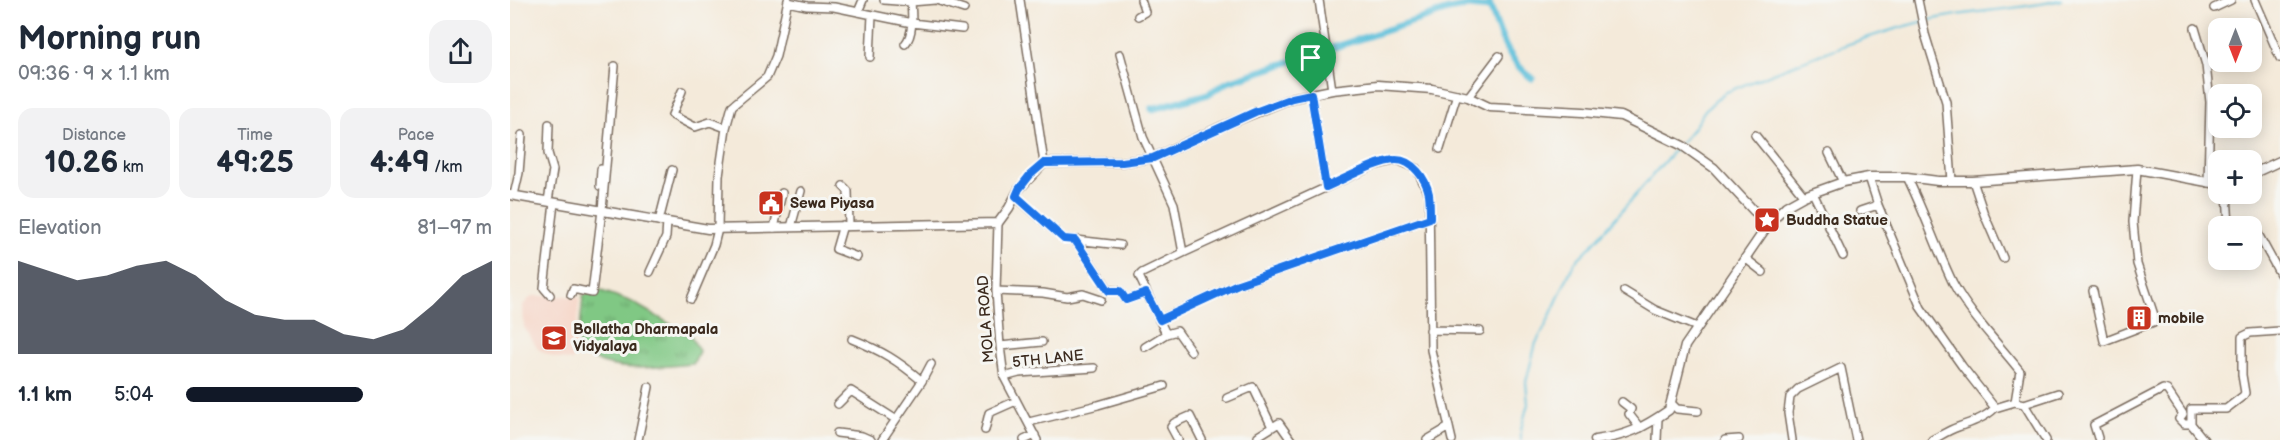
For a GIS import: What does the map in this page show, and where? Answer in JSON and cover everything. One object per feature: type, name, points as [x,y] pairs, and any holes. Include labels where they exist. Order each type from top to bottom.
[{"type":"street","points":[[858,12],[863,0]]},
{"type":"street","points":[[884,0],[911,2],[935,0],[964,9]]},
{"type":"street","points":[[1020,0],[1044,163]]},
{"type":"street","points":[[1138,16],[1145,12],[1141,0]]},
{"type":"street","points":[[1319,0],[1332,90]]},
{"type":"street","points":[[1918,0],[1925,33],[1946,102],[1952,181]]},
{"type":"street","points":[[2214,8],[2231,0]]},
{"type":"street","points":[[2255,0],[2280,58]]},
{"type":"street","points":[[691,299],[714,245],[718,229],[719,176],[726,128],[732,106],[767,76],[776,56],[788,1],[807,6],[834,7],[912,23],[962,28]]},
{"type":"street","points":[[905,44],[909,40],[912,23],[911,2]]},
{"type":"street","points":[[870,57],[872,15]]},
{"type":"street","points":[[2195,28],[2205,65],[2210,102],[2209,150]]},
{"type":"street","points":[[1120,54],[1143,137],[1174,204],[1183,253]]},
{"type":"street","points":[[1468,97],[1499,56]]},
{"type":"street","points":[[571,295],[573,289],[592,292],[615,66]]},
{"type":"street","points":[[522,135],[519,173],[512,195],[663,222],[718,229],[998,224],[1019,189],[1044,163],[1122,162],[1153,158],[1255,112],[1292,98],[1311,94],[1378,86],[1432,89],[1468,97],[1489,107],[1583,111],[1621,116],[1673,140],[1714,168],[1754,212],[1770,222]]},
{"type":"street","points":[[682,91],[672,115],[695,127],[710,122],[726,128]]},
{"type":"street","points":[[1311,94],[1326,187]]},
{"type":"street","points":[[1440,149],[1457,94]]},
{"type":"street","points":[[549,124],[548,153],[553,170],[544,288],[550,295]]},
{"type":"street","points":[[1755,135],[1809,195],[1843,256]]},
{"type":"street","points":[[1829,153],[1843,183]]},
{"type":"street","points":[[1166,334],[1139,276],[1142,273],[1373,166],[1397,160],[1416,168],[1429,194],[1431,350],[1452,440]]},
{"type":"street","points":[[2262,169],[2280,161]]},
{"type":"street","points":[[600,209],[601,169]]},
{"type":"street","points":[[2093,291],[2104,341],[2156,321],[2137,264],[2133,222],[2137,169]]},
{"type":"street","points":[[1595,440],[1619,437],[1640,428],[1669,410],[1685,346],[1697,327],[1770,222],[1786,206],[1809,195],[1869,177],[1973,181],[2137,169],[2162,172],[2208,183]]},
{"type":"street","points":[[650,272],[666,237],[663,222],[672,170]]},
{"type":"street","points":[[1869,177],[1878,205],[1921,308],[1995,408]]},
{"type":"street","points":[[1907,177],[1925,213],[1954,284],[1966,303],[2020,371],[2015,402]]},
{"type":"street","points":[[1973,181],[2003,258]]},
{"type":"street","points":[[843,186],[848,191],[846,225],[836,249],[857,257]]},
{"type":"street","points":[[792,227],[801,191]]},
{"type":"street","points":[[774,228],[782,193]]},
{"type":"street","points":[[1016,196],[1064,239],[1120,245]]},
{"type":"street","points":[[1860,211],[1878,205]]},
{"type":"street","points":[[1160,320],[1238,284],[1430,218]]},
{"type":"street","name":"MOLA ROAD","points":[[998,224],[996,291],[1004,377],[1036,438]]},
{"type":"street","points":[[1075,240],[1109,291],[1120,291],[1126,300],[1146,293]]},
{"type":"street","points":[[2262,241],[2280,274]]},
{"type":"street","points":[[1745,258],[1762,272]]},
{"type":"street","points":[[996,291],[1043,293],[1067,297],[1083,294],[1101,300]]},
{"type":"street","points":[[1624,291],[1654,310],[1697,327]]},
{"type":"street","points":[[1430,330],[1480,331]]},
{"type":"street","points":[[1145,347],[1166,334],[1177,331],[1191,351]]},
{"type":"street","points":[[2204,440],[2191,424],[2191,409],[2226,409],[2245,393],[2242,375],[2242,337],[2250,333],[2280,332]]},
{"type":"street","points":[[852,339],[884,352],[922,381]]},
{"type":"street","points":[[1000,346],[1042,342]]},
{"type":"street","points":[[882,440],[931,364]]},
{"type":"street","name":"5TH LANE","points":[[1004,377],[1019,373],[1094,368]]},
{"type":"street","points":[[1792,440],[1788,413],[1790,397],[1798,389],[1841,368],[1856,440]]},
{"type":"street","points":[[1029,422],[1164,386]]},
{"type":"street","points":[[638,440],[650,387]]},
{"type":"street","points":[[1227,398],[1253,387],[1272,427]]},
{"type":"street","points":[[2098,438],[2094,425],[2163,388],[2167,390],[2183,414],[2179,419],[2184,424],[2191,424]]},
{"type":"street","points":[[838,404],[851,390],[896,418]]},
{"type":"street","points":[[1932,440],[1988,415],[1995,408],[2015,402],[2024,404],[2058,393]]},
{"type":"street","points":[[985,430],[988,413],[1016,401]]},
{"type":"street","points":[[1622,402],[1631,409],[1629,414],[1640,428]]},
{"type":"street","points":[[1672,404],[1677,409],[1698,411]]},
{"type":"street","points":[[2024,404],[2046,440]]},
{"type":"street","points":[[1178,440],[1171,427],[1174,423],[1190,416],[1202,440]]},
{"type":"street","points":[[1657,440],[1658,418]]},
{"type":"street","points":[[1258,436],[1280,423],[1291,440]]},
{"type":"street","points":[[1427,440],[1449,427]]},
{"type":"street","points":[[837,433],[862,436],[871,440]]},
{"type":"street","points":[[1024,440],[1036,438]]},
{"type":"street","points":[[1725,440],[1739,439]]},
{"type":"shaded area","name":"Bollatha Dharmapala Vidyalaya","points":[[532,296],[579,298],[572,361],[553,357],[538,349],[524,327],[523,305]]},
{"type":"green space","points":[[594,288],[632,302],[691,336],[699,351],[693,364],[648,368],[613,366],[599,362],[578,348],[583,297]]},
{"type":"waterway","points":[[1488,0],[1499,33],[1509,53],[1523,71],[1532,78]]},
{"type":"waterway","points":[[1681,143],[1705,110],[1724,93],[1826,52],[1877,34],[1930,20],[2061,0]]},
{"type":"waterway","points":[[1152,109],[1208,94],[1228,82],[1448,10],[1468,6],[1490,8]]},
{"type":"waterway","points":[[1521,440],[1521,429],[1528,404],[1526,382],[1536,343],[1574,263],[1677,147]]},
{"type":"place","name":"Sewa Piyasa","points":[[771,203]]},
{"type":"place","name":"Buddha Statue","points":[[1767,220]]},
{"type":"place","name":"mobile","points":[[2139,318]]},
{"type":"place","name":"Bollatha Dharmapala Vidyalaya","points":[[554,338]]},
{"type":"route","points":[[1311,94],[1326,187],[1373,166],[1397,160],[1416,168],[1423,179],[1429,194],[1430,218],[1238,284],[1173,316],[1160,320],[1146,293],[1126,300],[1120,291],[1109,291],[1075,240],[1064,239],[1016,196],[1030,175],[1044,163],[1122,162],[1153,158],[1255,112],[1292,98],[1311,94]]}]
